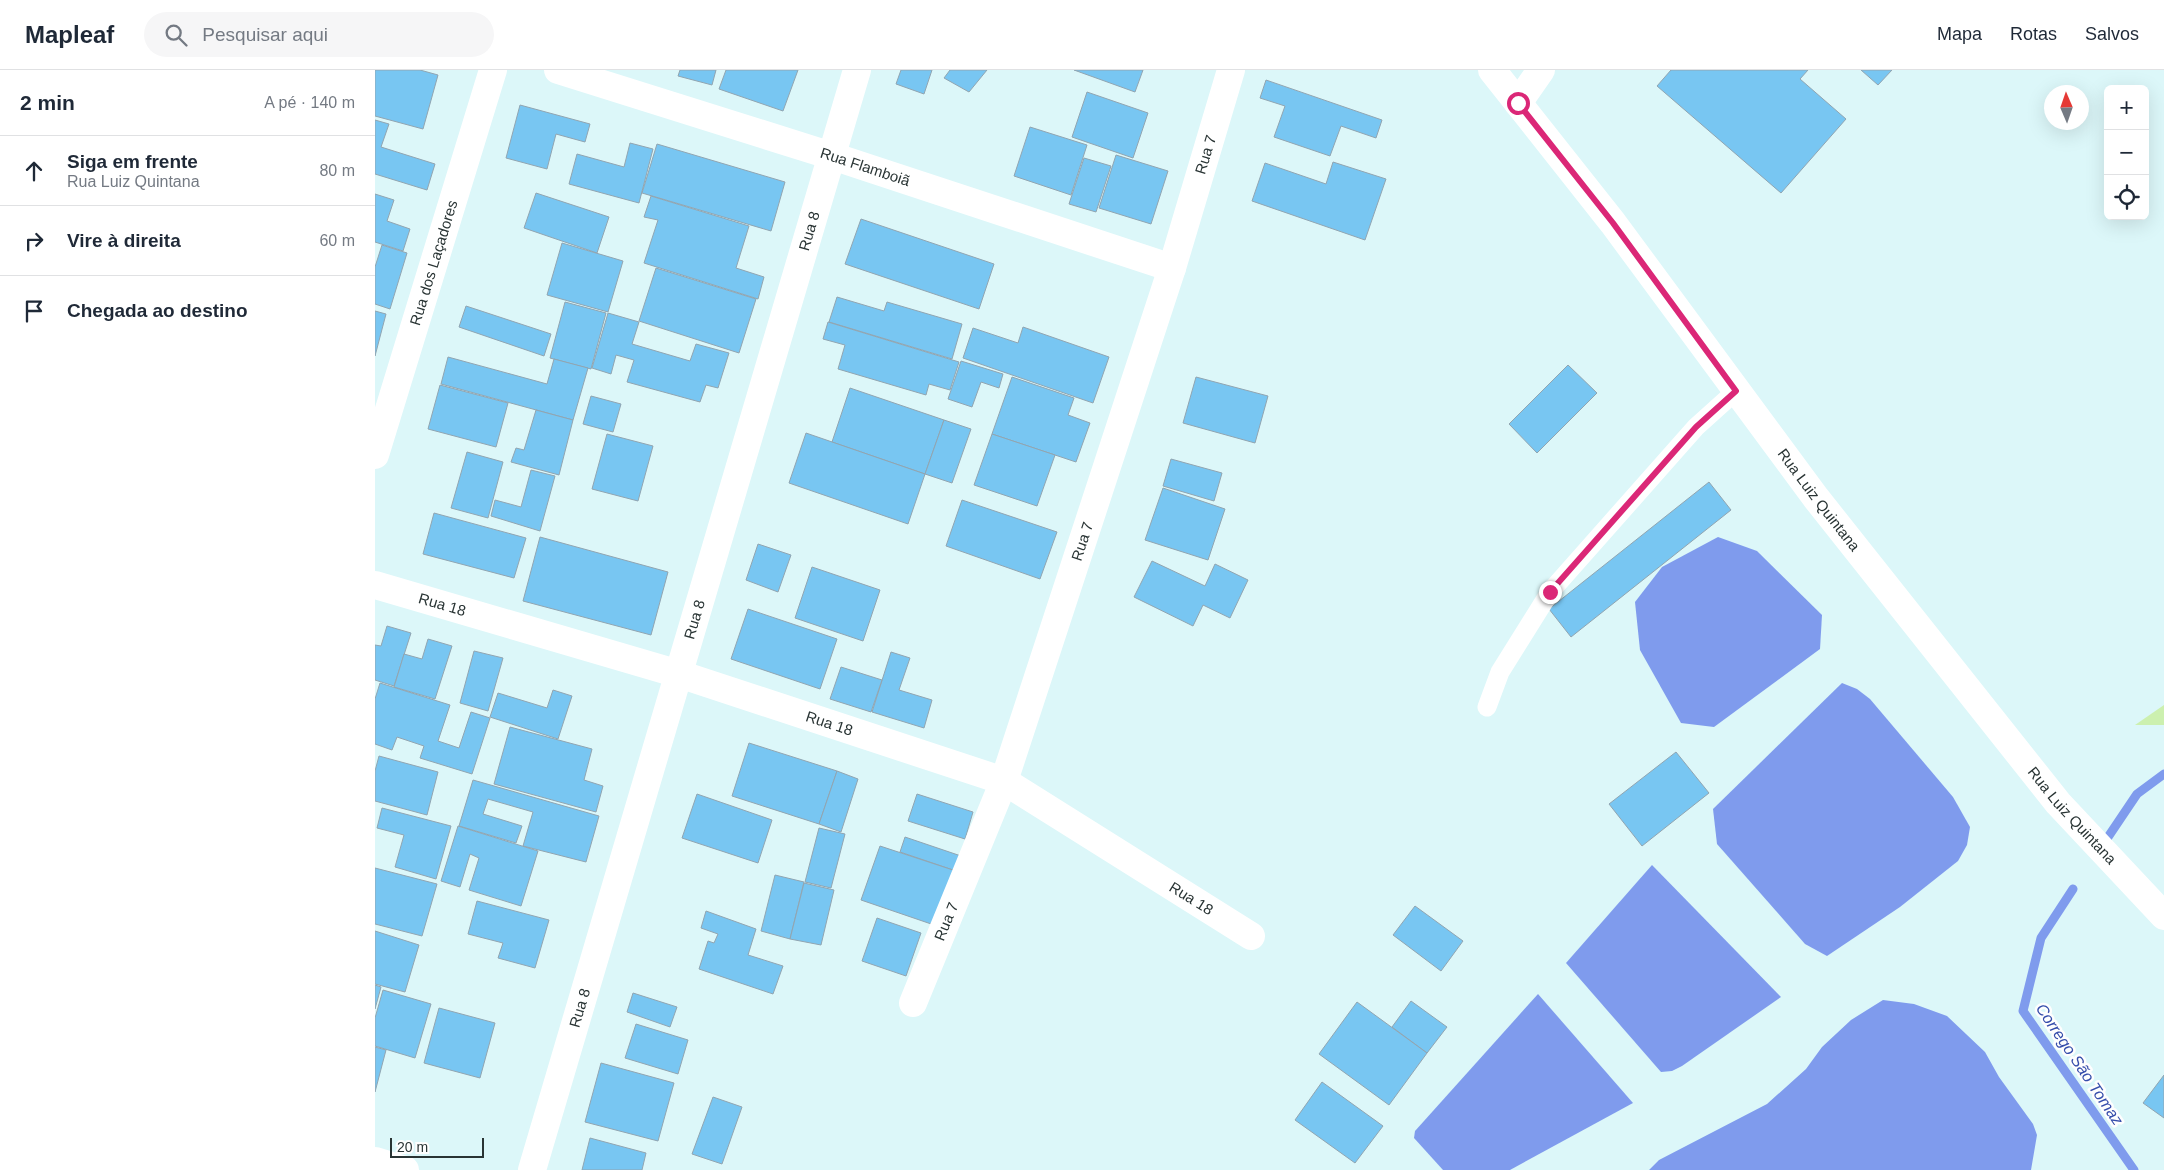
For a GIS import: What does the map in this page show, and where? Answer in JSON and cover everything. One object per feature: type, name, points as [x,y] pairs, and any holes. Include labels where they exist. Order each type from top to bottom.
[{"type":"street","name":"Rua dos Laçadores","points":[[375,455],[493,70]]},
{"type":"street","name":"Rua Flamboiã","points":[[558,70],[832,156],[1172,268]]},
{"type":"street","name":"Rua 8","points":[[532,1170],[857,70]]},
{"type":"street","name":"Rua 7","points":[[913,1003],[1004,781],[1172,268],[1231,70]]},
{"type":"street","name":"Rua Luiz Quintana","points":[[1492,70],[1613,223],[1816,498],[2058,803],[2164,916]]},
{"type":"street","points":[[1518,103],[1541,70]]},
{"type":"street","name":"Rua 18","points":[[375,585],[679,674],[1004,781],[1251,936]]},
{"type":"street","points":[[375,1161],[405,1170]]},
{"type":"lane","points":[[1487,707],[1500,672],[1550,592],[1696,427],[1736,391]]},
{"type":"green space","points":[[2164,705],[2164,725],[2135,725]]},
{"type":"water","points":[[1718,537],[1757,551],[1822,615],[1820,649],[1714,727],[1681,723],[1640,650],[1635,602],[1662,567]]},
{"type":"water","points":[[1842,683],[1857,689],[1870,699],[1953,797],[1970,827],[1967,845],[1958,861],[1900,907],[1827,956],[1805,944],[1717,844],[1713,809]]},
{"type":"water","points":[[1652,865],[1781,997],[1682,1066],[1672,1071],[1661,1072],[1566,963]]},
{"type":"water","points":[[1538,994],[1633,1103],[1510,1170],[1443,1170],[1414,1138],[1415,1131]]},
{"type":"water","points":[[1883,1000],[1914,1004],[1947,1016],[1985,1052],[1999,1077],[2033,1124],[2037,1135],[2031,1170],[1649,1170],[1659,1160],[1767,1104],[1806,1069],[1822,1047],[1851,1020]]},
{"type":"building","points":[[375,70],[420,70],[438,75],[423,129],[375,116]]},
{"type":"building","points":[[680,70],[716,70],[712,85],[678,76]]},
{"type":"building","points":[[726,70],[798,70],[783,111],[719,89]]},
{"type":"building","points":[[901,70],[932,70],[924,94],[896,84]]},
{"type":"building","points":[[950,70],[987,70],[969,92],[944,78]]},
{"type":"building","points":[[1074,70],[1143,70],[1135,92]]},
{"type":"building","points":[[1671,70],[1808,70],[1800,79],[1846,119],[1781,193],[1657,86]]},
{"type":"building","points":[[1861,70],[1892,70],[1878,85]]},
{"type":"building","points":[[1266,80],[1382,120],[1376,138],[1341,126],[1330,156],[1274,137],[1285,106],[1260,98]]},
{"type":"building","points":[[1087,92],[1148,113],[1133,158],[1072,137]]},
{"type":"building","points":[[520,105],[590,124],[585,142],[556,134],[547,169],[506,158]]},
{"type":"building","points":[[375,120],[389,124],[381,147],[435,164],[427,190],[375,174]]},
{"type":"building","points":[[1030,127],[1087,145],[1071,195],[1014,176]]},
{"type":"building","points":[[630,143],[653,149],[639,203],[569,184],[577,154],[624,167]]},
{"type":"building","points":[[657,144],[785,182],[771,231],[642,193]]},
{"type":"building","points":[[1116,155],[1168,171],[1151,224],[1099,208]]},
{"type":"building","points":[[1084,158],[1111,166],[1096,212],[1069,204]]},
{"type":"building","points":[[1333,162],[1386,179],[1365,240],[1252,201],[1265,163],[1326,184]]},
{"type":"building","points":[[536,193],[609,217],[597,253],[524,228]]},
{"type":"building","points":[[375,194],[394,200],[387,221],[410,229],[403,251],[375,242]]},
{"type":"building","points":[[651,196],[749,226],[736,268],[764,277],[758,299],[644,263],[658,220],[644,217]]},
{"type":"building","points":[[861,219],[994,264],[979,309],[845,264]]},
{"type":"building","points":[[562,243],[623,261],[608,312],[547,295]]},
{"type":"building","points":[[382,245],[407,253],[390,309],[375,304],[375,267]]},
{"type":"building","points":[[656,268],[756,299],[739,353],[639,321]]},
{"type":"building","points":[[837,297],[884,311],[887,302],[962,324],[952,359],[829,322]]},
{"type":"building","points":[[565,302],[606,313],[591,369],[550,358]]},
{"type":"building","points":[[466,306],[551,334],[544,356],[459,327]]},
{"type":"building","points":[[375,311],[386,314],[375,356]]},
{"type":"building","points":[[608,313],[639,322],[632,344],[690,361],[696,344],[729,353],[718,388],[706,385],[700,402],[627,382],[634,360],[616,355],[611,374],[592,368]]},
{"type":"building","points":[[828,322],[959,362],[950,390],[929,384],[926,395],[838,369],[845,345],[823,339]]},
{"type":"building","points":[[1023,327],[1109,357],[1093,403],[963,358],[973,328],[1018,343]]},
{"type":"building","points":[[448,357],[547,384],[554,359],[588,368],[573,420],[441,384]]},
{"type":"building","points":[[961,361],[1003,374],[999,388],[981,382],[972,407],[948,399]]},
{"type":"building","points":[[1568,365],[1597,393],[1537,453],[1509,424]]},
{"type":"building","points":[[1012,377],[1074,398],[1068,415],[1090,423],[1076,462],[992,434]]},
{"type":"building","points":[[1196,377],[1268,396],[1255,443],[1183,423]]},
{"type":"building","points":[[440,385],[508,403],[496,447],[428,429]]},
{"type":"building","points":[[850,388],[944,420],[925,474],[832,442]]},
{"type":"building","points":[[591,396],[621,404],[613,432],[583,424]]},
{"type":"building","points":[[536,410],[573,420],[559,475],[511,462],[516,448],[524,450]]},
{"type":"building","points":[[944,420],[971,429],[952,483],[925,474]]},
{"type":"building","points":[[806,433],[925,474],[908,524],[789,483]]},
{"type":"building","points":[[607,434],[653,446],[638,501],[592,489]]},
{"type":"building","points":[[992,434],[1055,455],[1037,506],[974,485]]},
{"type":"building","points":[[467,452],[503,462],[488,518],[451,508]]},
{"type":"building","points":[[1171,459],[1222,473],[1214,501],[1163,486]]},
{"type":"building","points":[[531,470],[555,476],[540,531],[491,516],[495,500],[521,507]]},
{"type":"building","points":[[1709,482],[1731,510],[1571,637],[1549,609]]},
{"type":"building","points":[[1163,488],[1225,509],[1208,560],[1145,540]]},
{"type":"building","points":[[962,500],[1057,532],[1040,579],[946,546]]},
{"type":"building","points":[[434,513],[526,538],[514,578],[423,554]]},
{"type":"building","points":[[540,537],[668,572],[651,635],[523,601]]},
{"type":"building","points":[[758,544],[791,555],[778,592],[746,580]]},
{"type":"building","points":[[1152,561],[1205,586],[1215,564],[1248,580],[1230,618],[1203,605],[1193,626],[1134,597]]},
{"type":"building","points":[[812,567],[880,590],[863,641],[795,618]]},
{"type":"building","points":[[748,609],[837,639],[820,689],[731,659]]},
{"type":"building","points":[[387,626],[411,633],[394,686],[375,680],[375,645],[381,646]]},
{"type":"building","points":[[428,639],[452,646],[435,699],[394,687],[404,654],[422,659]]},
{"type":"building","points":[[474,651],[503,658],[488,711],[460,703]]},
{"type":"building","points":[[891,652],[910,658],[899,690],[932,700],[924,728],[872,712]]},
{"type":"building","points":[[841,667],[882,680],[871,712],[830,699]]},
{"type":"building","points":[[380,683],[450,705],[438,741],[459,748],[471,712],[490,718],[472,774],[420,758],[424,746],[397,737],[392,750],[375,744],[375,699]]},
{"type":"building","points":[[553,690],[572,696],[558,739],[490,717],[498,693],[547,708]]},
{"type":"building","points":[[510,727],[592,749],[584,780],[603,786],[596,812],[494,784]]},
{"type":"building","points":[[749,743],[837,771],[819,824],[732,796]]},
{"type":"building","points":[[1676,752],[1709,793],[1642,846],[1609,804]]},
{"type":"building","points":[[379,756],[438,772],[427,815],[375,801],[375,771]]},
{"type":"building","points":[[837,771],[858,779],[841,832],[819,824]]},
{"type":"building","points":[[473,780],[599,816],[586,862],[523,846],[533,812],[488,799],[483,814],[522,826],[516,843],[459,826]]},
{"type":"building","points":[[697,794],[772,820],[758,863],[682,838]]},
{"type":"building","points":[[917,794],[973,812],[965,839],[908,821]]},
{"type":"building","points":[[382,808],[451,826],[436,879],[395,867],[404,835],[377,828]]},
{"type":"building","points":[[458,826],[538,851],[521,906],[469,890],[479,858],[470,854],[460,887],[441,881]]},
{"type":"building","points":[[819,828],[845,834],[831,888],[805,882]]},
{"type":"building","points":[[905,837],[964,857],[959,872],[900,852]]},
{"type":"building","points":[[880,846],[959,872],[940,927],[861,900]]},
{"type":"building","points":[[375,868],[437,884],[422,936],[375,924]]},
{"type":"building","points":[[775,875],[804,882],[790,939],[761,931]]},
{"type":"building","points":[[804,883],[834,890],[821,945],[790,939]]},
{"type":"building","points":[[477,901],[549,920],[535,968],[498,958],[503,943],[468,934]]},
{"type":"building","points":[[1415,906],[1463,941],[1441,971],[1393,935]]},
{"type":"building","points":[[706,911],[756,929],[748,955],[783,966],[773,994],[699,969],[708,941],[714,943],[718,934],[701,928]]},
{"type":"building","points":[[877,918],[921,933],[906,976],[862,961]]},
{"type":"building","points":[[375,931],[419,945],[405,992],[375,984]]},
{"type":"building","points":[[375,985],[381,987],[375,1009]]},
{"type":"building","points":[[383,990],[431,1004],[415,1058],[375,1046],[375,1018]]},
{"type":"building","points":[[633,993],[677,1007],[670,1027],[627,1012]]},
{"type":"building","points":[[1411,1001],[1447,1027],[1427,1053],[1392,1027]]},
{"type":"building","points":[[1357,1002],[1427,1053],[1389,1105],[1319,1054]]},
{"type":"building","points":[[439,1008],[495,1023],[480,1078],[424,1063]]},
{"type":"building","points":[[636,1024],[688,1040],[678,1074],[625,1058]]},
{"type":"building","points":[[375,1047],[386,1050],[375,1092]]},
{"type":"building","points":[[601,1063],[674,1083],[658,1141],[585,1122]]},
{"type":"building","points":[[2164,1075],[2164,1118],[2143,1103]]},
{"type":"building","points":[[1322,1082],[1383,1126],[1355,1163],[1295,1120]]},
{"type":"building","points":[[713,1097],[742,1107],[722,1164],[692,1154]]},
{"type":"building","points":[[590,1138],[646,1153],[642,1170],[582,1170]]},
{"type":"waterway","name":"Corrego São Tomaz","points":[[2102,846],[2137,794],[2164,774]]},
{"type":"waterway","name":"Corrego São Tomaz","points":[[2073,889],[2041,938],[2023,1011],[2134,1170]]},
{"type":"route","points":[[1518,103],[1613,223],[1736,391],[1696,427],[1550,592]]}]
